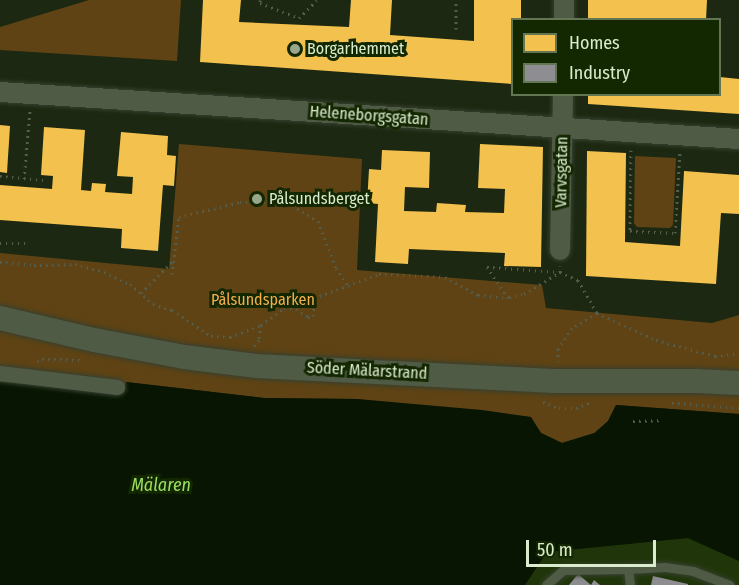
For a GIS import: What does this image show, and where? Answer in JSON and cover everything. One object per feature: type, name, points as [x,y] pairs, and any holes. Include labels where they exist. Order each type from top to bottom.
[{"type":"street","points":[[564,0],[564,18]]},
{"type":"street","name":"Heleneborgsgatan","points":[[0,93],[739,139]]},
{"type":"street","name":"Varvsgatan","points":[[560,250],[563,96]]},
{"type":"street","name":"Söder Mälarstrand","points":[[0,318],[116,344],[256,366],[554,381],[696,381],[739,384]]},
{"type":"street","points":[[0,372],[117,387]]},
{"type":"lane","points":[[546,585],[563,570],[665,567],[693,571],[729,585]]},
{"type":"lane","points":[[628,569],[630,585]]},
{"type":"path","points":[[260,0],[260,3],[299,18],[317,0]]},
{"type":"path","points":[[456,0],[456,29]]},
{"type":"path","points":[[24,178],[31,95]]},
{"type":"path","points":[[632,133],[630,231],[675,233],[681,136]]},
{"type":"path","points":[[0,176],[44,180]]},
{"type":"path","points":[[172,274],[179,217],[240,202],[287,202],[318,221],[336,268],[348,286]]},
{"type":"path","points":[[0,243],[25,243]]},
{"type":"path","points":[[141,293],[174,261]]},
{"type":"path","points":[[0,262],[34,265],[75,264],[104,272],[130,284],[153,304],[172,310],[212,336],[230,337],[261,325],[284,308],[296,309],[308,317],[313,316],[314,298],[379,274],[445,277],[478,295],[508,298],[524,294],[560,272],[578,280],[597,313],[666,342],[715,356],[739,353]]},
{"type":"path","points":[[508,298],[488,267],[540,270]]},
{"type":"path","points":[[557,369],[558,349],[572,328],[597,313]]},
{"type":"path","points":[[249,353],[260,340],[261,325]]},
{"type":"path","points":[[16,374],[42,358],[94,360]]},
{"type":"path","points":[[661,402],[739,408]]},
{"type":"path","points":[[633,420],[663,420]]},
{"type":"shaded area","points":[[688,538],[739,561],[739,585],[525,585],[546,552]]},
{"type":"green space","points":[[89,0],[181,0],[177,61],[0,50],[0,27]]},
{"type":"green space","name":"Pålsundsparken","points":[[179,144],[362,159],[357,270],[542,285],[546,308],[712,323],[739,315],[739,414],[616,405],[608,421],[594,433],[562,443],[541,433],[530,417],[357,399],[264,398],[126,382],[124,393],[0,382],[0,253],[169,269]]},
{"type":"green space","points":[[635,156],[676,158],[673,225],[670,228],[637,227],[634,223]]},
{"type":"water","name":"Mälaren","points":[[0,382],[124,393],[126,382],[264,398],[357,399],[482,410],[531,417],[541,433],[562,443],[595,433],[608,421],[616,405],[739,414],[739,561],[688,538],[547,552],[525,585],[0,585]]},
{"type":"building: Homes","points":[[203,0],[241,0],[239,22],[349,27],[351,0],[392,0],[390,35],[474,41],[474,0],[521,0],[521,18],[511,18],[511,84],[200,62]]},
{"type":"building: Homes","points":[[588,0],[707,0],[706,18],[588,18]]},
{"type":"building: Homes","points":[[721,77],[739,79],[739,114],[588,104],[588,96],[721,96]]},
{"type":"building: Homes","points":[[0,125],[10,126],[7,173],[0,172]]},
{"type":"building: Homes","points":[[44,127],[85,130],[81,190],[91,191],[92,183],[106,184],[105,192],[132,194],[133,177],[117,176],[121,132],[168,136],[167,155],[176,156],[174,186],[163,185],[158,251],[121,248],[122,229],[0,220],[0,185],[52,189],[53,176],[41,175]]},
{"type":"building: Homes","points":[[480,144],[543,147],[541,267],[504,266],[505,253],[409,249],[408,264],[375,262],[378,204],[367,203],[369,169],[381,170],[382,150],[430,152],[429,188],[405,187],[404,211],[436,212],[437,203],[466,205],[465,212],[504,213],[505,189],[478,188]]},
{"type":"building: Homes","points":[[587,151],[626,153],[625,242],[680,246],[684,171],[739,175],[739,214],[721,213],[716,284],[586,276]]},
{"type":"building: Industry","points":[[578,574],[591,585],[569,585]]},
{"type":"building: Industry","points":[[653,576],[688,584],[688,585],[651,585]]},
{"type":"place","name":"Borgarhemmet","points":[[295,49]]},
{"type":"place","name":"Pålsundsberget","points":[[257,199]]}]
